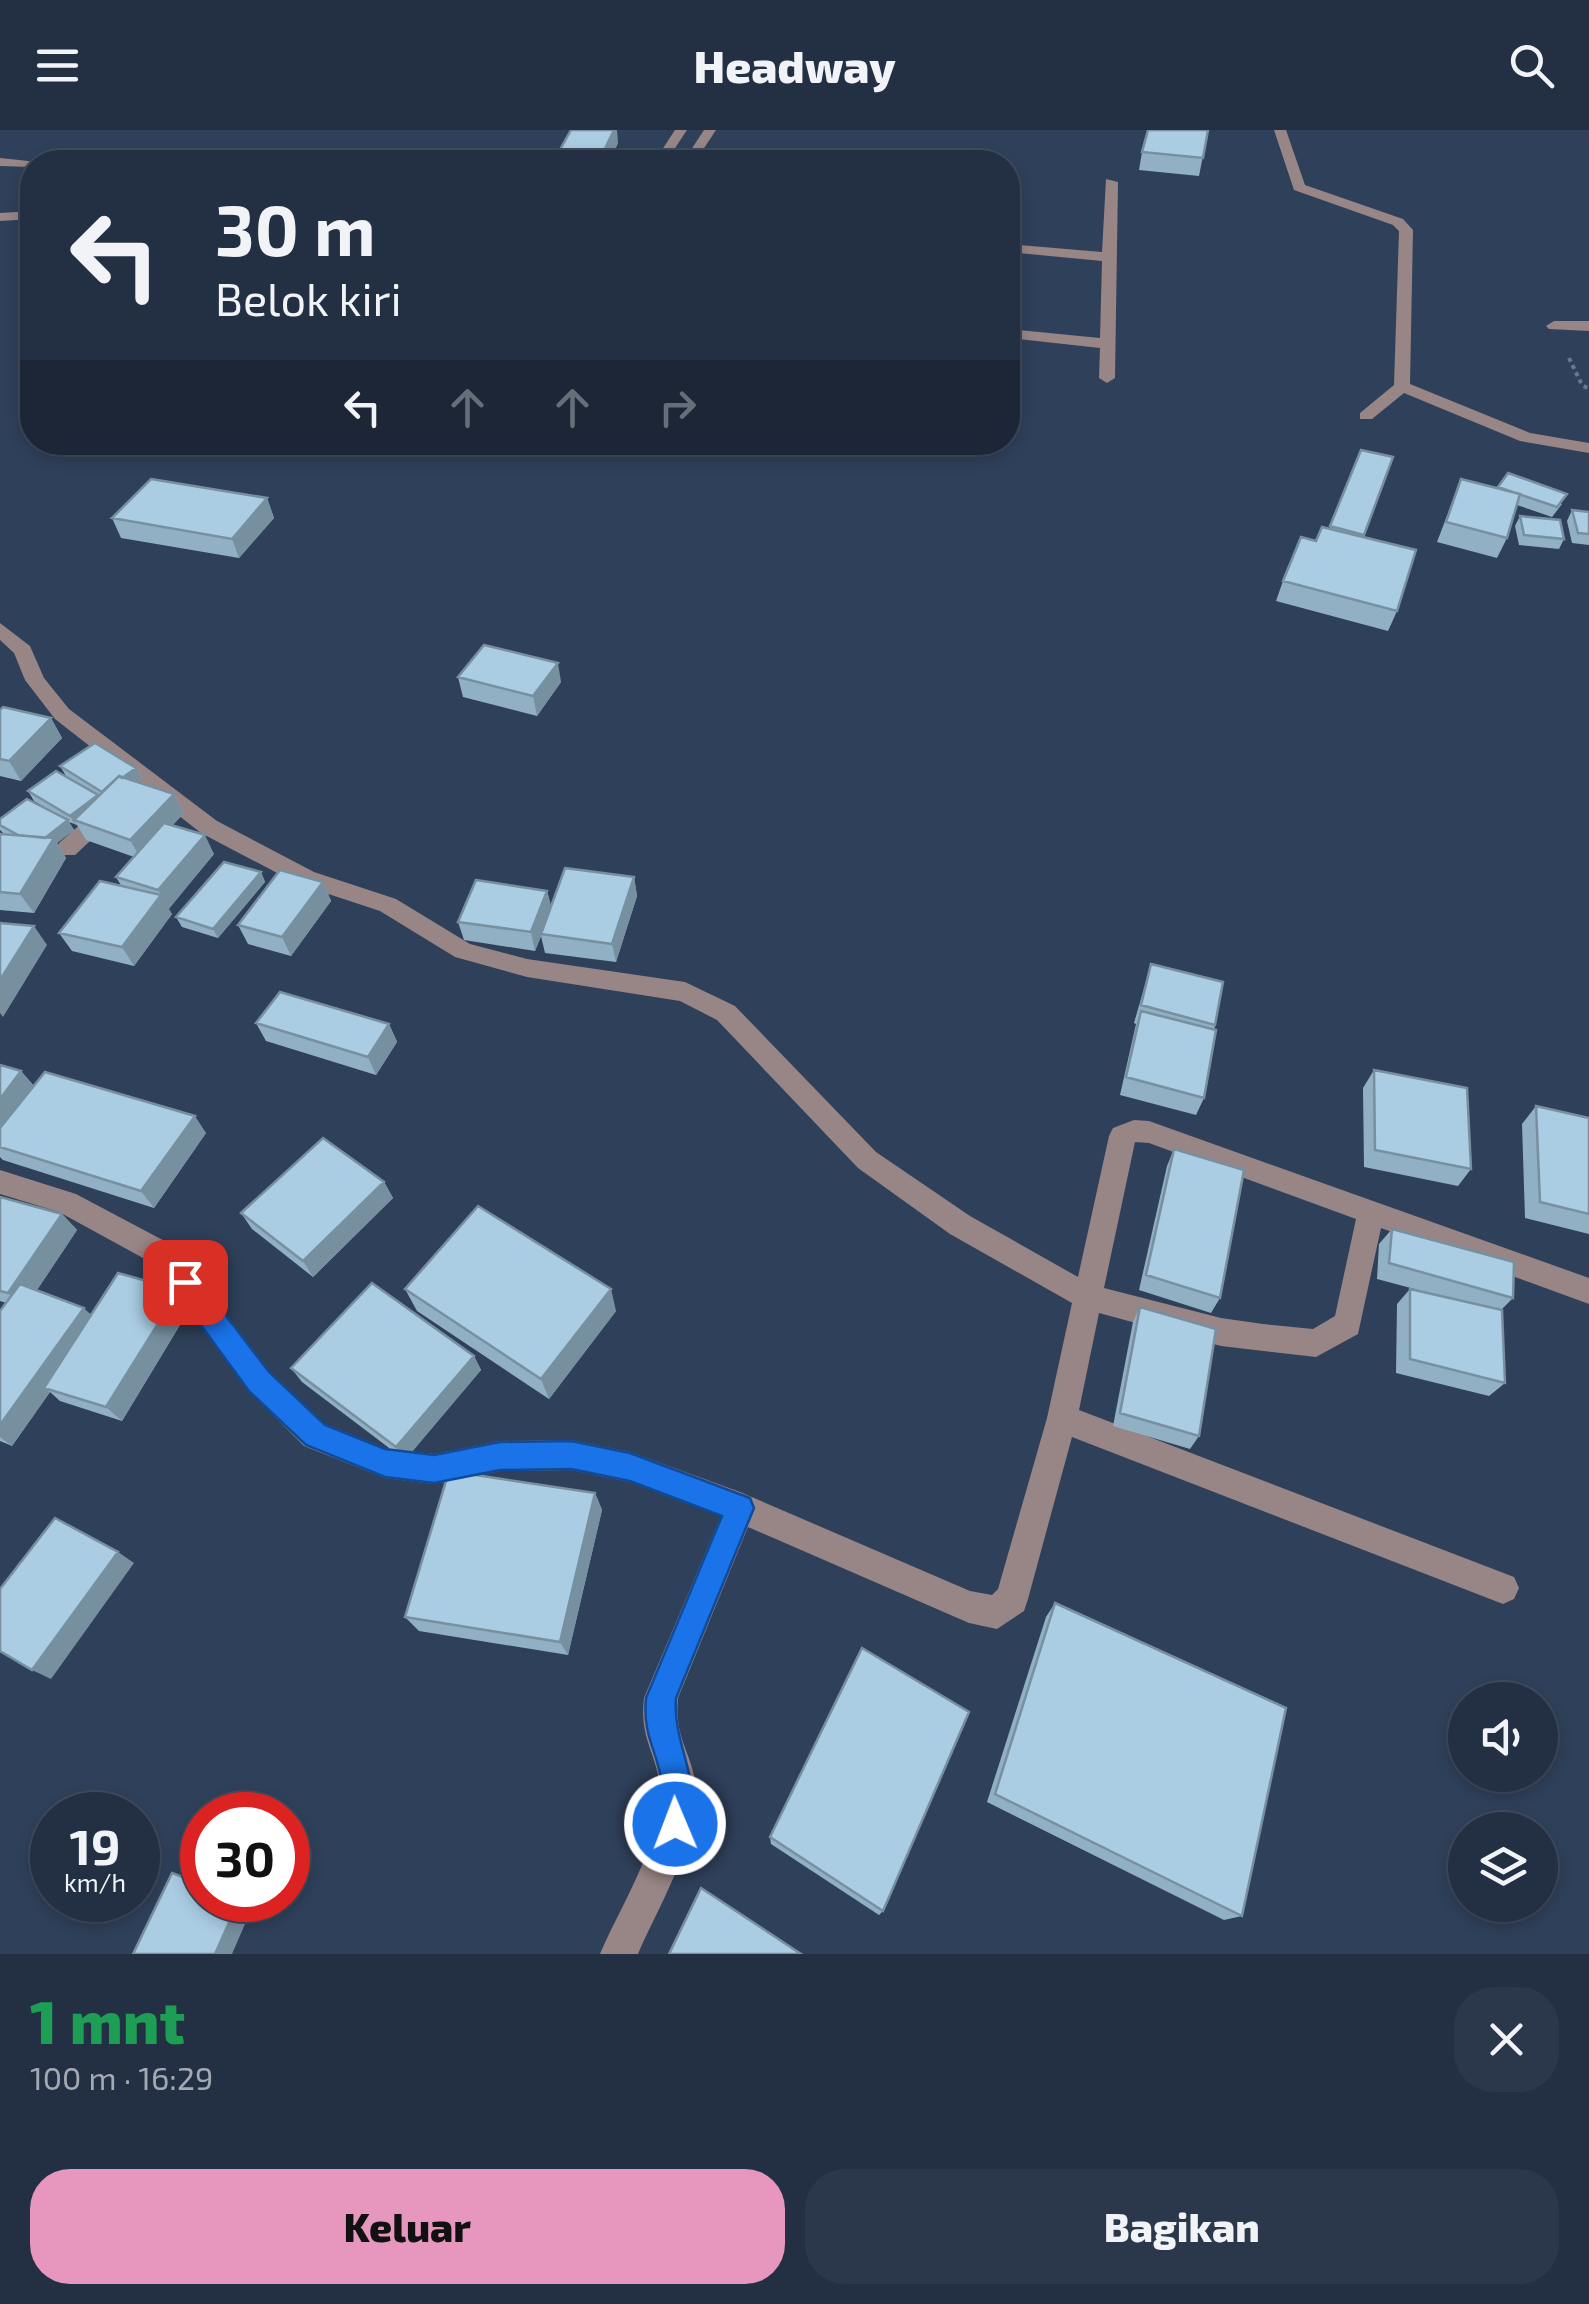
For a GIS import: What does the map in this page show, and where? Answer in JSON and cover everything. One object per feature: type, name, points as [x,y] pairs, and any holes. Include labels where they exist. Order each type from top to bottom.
[{"type":"street","points":[[1280,130],[1300,187],[1398,222],[1406,230],[1402,386],[1366,416]]},
{"type":"street","points":[[1107,378],[1112,182]]},
{"type":"street","points":[[1020,249],[1111,257]]},
{"type":"street","points":[[1554,326],[1589,326]]},
{"type":"street","points":[[1020,335],[1110,344]]},
{"type":"street","points":[[1402,386],[1526,437],[1589,448]]},
{"type":"street","points":[[0,629],[23,650],[35,680],[62,714],[134,790],[306,878],[388,905],[463,952],[527,968],[685,992],[726,1013],[867,1160],[960,1225],[1087,1297],[1222,1332],[1316,1343],[1348,1324],[1371,1212]]},
{"type":"street","points":[[67,848],[134,790]]},
{"type":"street","points":[[0,1182],[66,1202],[164,1255],[259,1382],[316,1435],[385,1463],[434,1469],[500,1456],[571,1455],[630,1467],[740,1508],[969,1607],[998,1612],[1012,1599],[1062,1418],[1122,1136],[1149,1132],[1589,1291]]},
{"type":"street","points":[[1062,1418],[1503,1588]]},
{"type":"street","points":[[619,1954],[675,1824],[678,1786],[661,1738],[661,1698],[740,1508]]},
{"type":"path","points":[[1582,384],[1589,389]]},
{"type":"building","points":[[571,130],[614,130],[604,150],[560,150]]},
{"type":"building","points":[[1148,130],[1208,130],[1203,158],[1142,152]]},
{"type":"building","points":[[1361,450],[1393,457],[1364,535],[1330,526]]},
{"type":"building","points":[[1508,473],[1567,494],[1557,507],[1498,487]]},
{"type":"building","points":[[151,479],[267,498],[232,539],[112,518]]},
{"type":"building","points":[[1461,479],[1520,494],[1507,538],[1446,522]]},
{"type":"building","points":[[1572,510],[1589,512],[1589,534],[1578,533]]},
{"type":"building","points":[[1520,516],[1560,520],[1564,539],[1524,535]]},
{"type":"building","points":[[1322,527],[1416,550],[1397,611],[1283,581],[1301,537],[1316,541]]},
{"type":"building","points":[[484,645],[558,663],[533,696],[458,677]]},
{"type":"building","points":[[3,707],[51,718],[9,761],[0,759]]},
{"type":"building","points":[[95,743],[136,768],[122,778],[119,776],[102,792],[60,766]]},
{"type":"building","points":[[56,771],[98,795],[70,816],[28,791]]},
{"type":"building","points":[[119,776],[174,794],[130,840],[74,820]]},
{"type":"building","points":[[27,799],[68,820],[45,838],[18,835],[0,825],[0,819]]},
{"type":"building","points":[[164,823],[205,835],[158,890],[116,877]]},
{"type":"building","points":[[0,834],[54,838],[20,894],[0,892]]},
{"type":"building","points":[[224,862],[261,872],[213,929],[176,917]]},
{"type":"building","points":[[565,868],[634,877],[612,944],[541,934]]},
{"type":"building","points":[[280,870],[323,882],[282,937],[238,925]]},
{"type":"building","points":[[476,880],[547,891],[531,932],[458,922]]},
{"type":"building","points":[[100,881],[161,895],[122,947],[59,933]]},
{"type":"building","points":[[0,923],[34,926],[0,980]]},
{"type":"building","points":[[1151,964],[1223,982],[1215,1025],[1141,1005]]},
{"type":"building","points":[[280,992],[389,1024],[368,1057],[256,1023]]},
{"type":"building","points":[[1141,1011],[1216,1030],[1204,1098],[1126,1077]]},
{"type":"building","points":[[0,1065],[21,1071],[0,1099]]},
{"type":"building","points":[[1374,1070],[1467,1088],[1471,1169],[1375,1150]]},
{"type":"building","points":[[45,1072],[195,1116],[141,1191],[0,1147],[0,1128]]},
{"type":"building","points":[[1536,1106],[1589,1118],[1589,1214],[1540,1202]]},
{"type":"building","points":[[323,1138],[384,1182],[303,1261],[241,1213]]},
{"type":"building","points":[[1174,1149],[1244,1170],[1220,1298],[1146,1275]]},
{"type":"building","points":[[0,1197],[62,1214],[8,1293],[0,1291]]},
{"type":"building","points":[[478,1206],[611,1289],[541,1379],[405,1289]]},
{"type":"building","points":[[1392,1229],[1514,1262],[1513,1298],[1389,1263]]},
{"type":"building","points":[[118,1273],[179,1290],[106,1407],[44,1388]]},
{"type":"building","points":[[372,1283],[474,1356],[396,1447],[291,1368]]},
{"type":"building","points":[[20,1284],[84,1308],[0,1425],[0,1311]]},
{"type":"building","points":[[1410,1289],[1502,1310],[1505,1383],[1410,1359]]},
{"type":"building","points":[[1140,1307],[1216,1329],[1199,1436],[1120,1413]]},
{"type":"building","points":[[449,1471],[595,1493],[560,1642],[405,1617]]},
{"type":"building","points":[[55,1518],[118,1552],[32,1670],[0,1651],[0,1589]]},
{"type":"building","points":[[1055,1603],[1286,1708],[1242,1916],[995,1794]]},
{"type":"building","points":[[862,1648],[969,1712],[883,1911],[770,1837]]},
{"type":"building","points":[[172,1873],[180,1876],[180,1922],[229,1922],[215,1954],[133,1954],[148,1922],[160,1922],[160,1898]]},
{"type":"building","points":[[701,1888],[801,1954],[669,1954]]},
{"type":"route","points":[[185,1282],[259,1382],[316,1435],[385,1463],[434,1469],[500,1456],[571,1455],[630,1467],[740,1508],[661,1698],[658,1725],[678,1786],[675,1824]]}]
